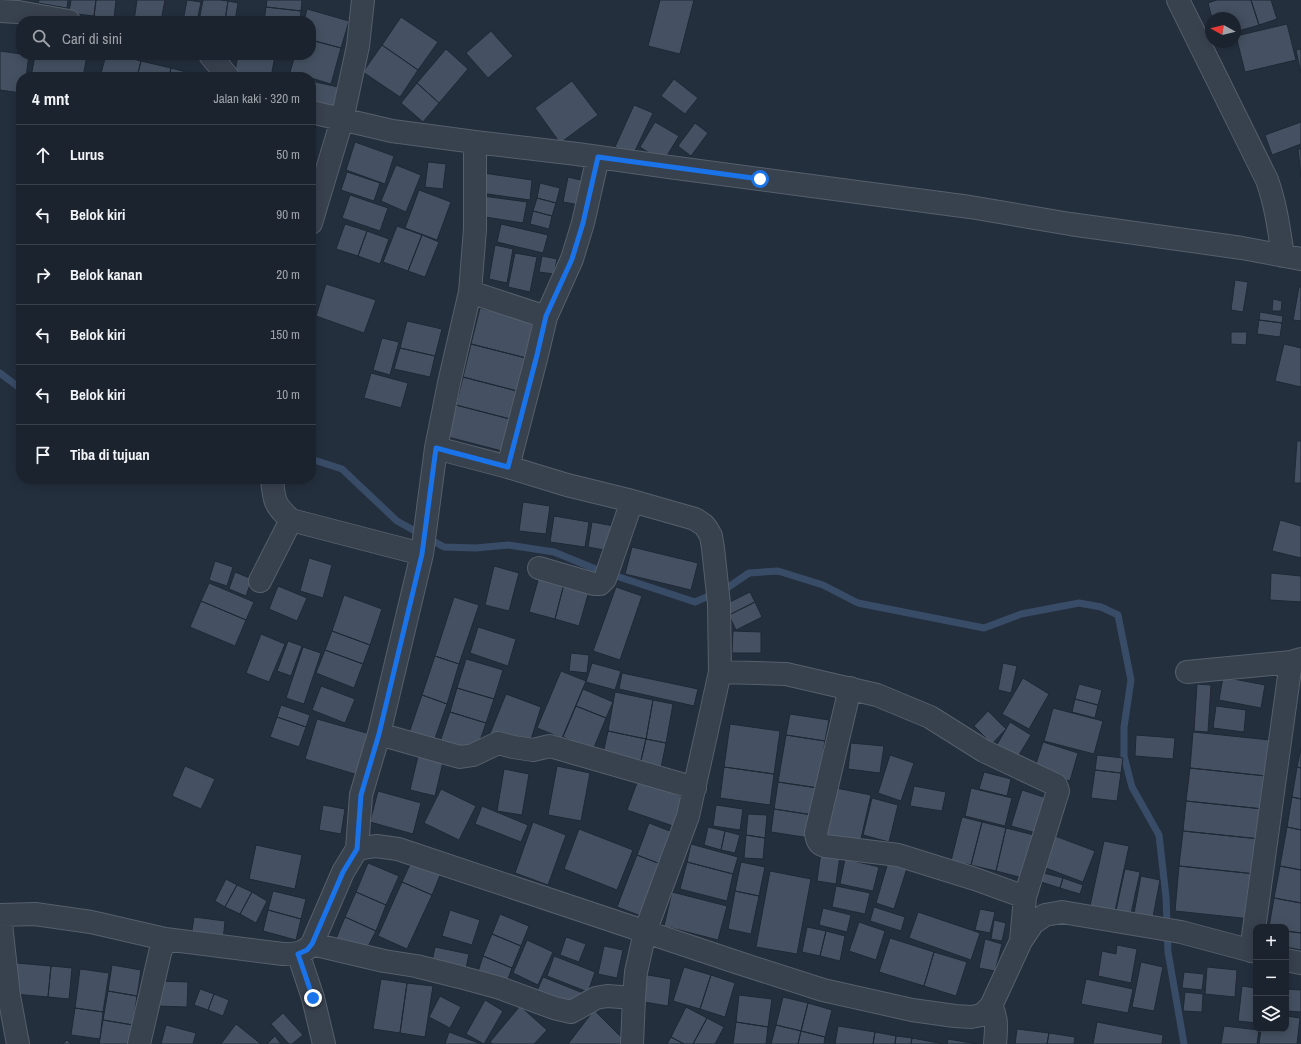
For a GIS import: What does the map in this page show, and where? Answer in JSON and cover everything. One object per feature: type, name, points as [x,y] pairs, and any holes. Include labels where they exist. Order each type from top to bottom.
[{"type":"street","points":[[316,206],[342,120],[358,46],[363,0]]},
{"type":"street","points":[[316,113],[392,131],[970,207],[1070,224],[1242,248],[1292,257],[1267,180],[1178,0]]},
{"type":"street","points":[[0,11],[24,12],[44,16]]},
{"type":"street","points":[[214,60],[224,72]]},
{"type":"street","points":[[324,1044],[313,998],[305,949],[343,872],[357,849],[361,795],[379,734],[422,550],[436,448],[470,292],[475,229],[475,142]]},
{"type":"street","points":[[508,467],[546,316],[572,259],[583,223],[598,157]]},
{"type":"street","points":[[470,292],[546,316]]},
{"type":"street","points":[[436,448],[695,519],[704,525],[711,536],[719,604],[720,672],[688,816],[645,932],[636,972],[632,1044]]},
{"type":"street","points":[[272,484],[274,499],[281,511],[291,520],[422,550]]},
{"type":"street","points":[[539,568],[594,584],[600,584],[608,572],[632,501]]},
{"type":"street","points":[[260,581],[291,520]]},
{"type":"street","points":[[1187,672],[1296,660],[1258,924]]},
{"type":"street","points":[[720,672],[786,674],[877,695],[930,717],[984,751],[1056,785],[1058,791],[1025,898],[1021,941]]},
{"type":"street","points":[[850,688],[816,833],[817,841],[820,845],[898,855],[975,879],[1025,898]]},
{"type":"street","points":[[379,734],[460,757],[473,756],[498,743],[533,750],[550,746],[695,788]]},
{"type":"street","points":[[357,849],[376,846],[398,849],[823,990],[905,1008],[971,1017],[982,1015],[991,1006],[1021,941],[1033,924],[1045,916],[1062,912],[1181,932],[1253,952]]},
{"type":"street","points":[[18,1044],[9,996],[0,915],[35,914],[91,922],[165,939],[283,954],[305,949],[416,966],[500,988],[554,1008],[571,1012],[596,998],[607,996],[634,998]]},
{"type":"street","points":[[140,1044],[165,939]]},
{"type":"street","points":[[1289,961],[1301,964]]},
{"type":"street","points":[[991,1006],[995,1013],[996,1021],[995,1044]]},
{"type":"building","points":[[39,0],[68,0],[67,8],[38,3]]},
{"type":"building","points":[[71,0],[96,0],[94,16],[69,13]]},
{"type":"building","points":[[96,0],[116,0],[114,16],[94,16]]},
{"type":"building","points":[[137,0],[165,0],[162,16],[135,16]]},
{"type":"building","points":[[187,0],[201,2],[198,16],[184,16]]},
{"type":"building","points":[[203,0],[228,1],[226,16],[200,16]]},
{"type":"building","points":[[267,0],[302,0],[301,11],[266,7]]},
{"type":"building","points":[[660,0],[694,0],[680,54],[648,46]]},
{"type":"building","points":[[1217,0],[1251,0],[1259,25],[1241,30],[1241,12],[1210,12],[1208,3]]},
{"type":"building","points":[[1251,0],[1271,0],[1277,19],[1259,25]]},
{"type":"building","points":[[228,1],[238,3],[236,16],[226,16]]},
{"type":"building","points":[[266,7],[301,11],[300,16],[265,16]]},
{"type":"building","points":[[307,9],[349,21],[341,48],[316,41],[316,16],[305,16]]},
{"type":"building","points":[[401,17],[438,42],[418,70],[382,45]]},
{"type":"building","points":[[1287,24],[1296,60],[1245,72],[1239,48],[1241,48],[1241,35]]},
{"type":"building","points":[[491,31],[513,56],[488,78],[466,53]]},
{"type":"building","points":[[316,41],[341,48],[331,84],[316,80],[316,72],[290,72],[294,60],[316,60]]},
{"type":"building","points":[[382,45],[418,70],[400,97],[363,72]]},
{"type":"building","points":[[446,49],[468,69],[439,103],[417,83]]},
{"type":"building","points":[[1301,49],[1301,73],[1296,50]]},
{"type":"building","points":[[0,51],[16,53],[16,60],[28,60],[27,72],[16,72],[16,92],[0,90]]},
{"type":"building","points":[[34,60],[86,60],[84,72],[32,72]]},
{"type":"building","points":[[105,60],[141,61],[138,72],[101,72]]},
{"type":"building","points":[[237,60],[274,60],[272,72],[235,72]]},
{"type":"building","points":[[141,61],[171,68],[170,72],[138,72]]},
{"type":"building","points":[[171,68],[186,72],[170,72]]},
{"type":"building","points":[[674,79],[698,98],[685,114],[661,96]]},
{"type":"building","points":[[572,81],[598,115],[560,143],[535,108]]},
{"type":"building","points":[[316,82],[338,87],[333,110],[316,106]]},
{"type":"building","points":[[417,83],[439,103],[423,122],[401,103]]},
{"type":"building","points":[[634,105],[653,113],[633,155],[615,147]]},
{"type":"building","points":[[655,122],[679,136],[663,162],[640,147]]},
{"type":"building","points":[[1301,122],[1301,144],[1272,155],[1265,135]]},
{"type":"building","points":[[695,123],[708,133],[691,156],[678,146]]},
{"type":"building","points":[[355,142],[394,156],[385,184],[346,170]]},
{"type":"building","points":[[1298,149],[1301,149],[1301,177]]},
{"type":"building","points":[[428,162],[446,164],[443,189],[425,187]]},
{"type":"building","points":[[396,165],[421,175],[406,212],[381,201]]},
{"type":"building","points":[[347,172],[380,183],[374,201],[341,190]]},
{"type":"building","points":[[483,173],[532,180],[530,200],[481,193]]},
{"type":"building","points":[[568,177],[585,181],[580,205],[563,202]]},
{"type":"building","points":[[540,183],[560,188],[556,203],[537,198]]},
{"type":"building","points":[[419,190],[451,202],[437,240],[405,228]]},
{"type":"building","points":[[350,195],[388,208],[380,231],[342,218]]},
{"type":"building","points":[[483,196],[527,202],[523,223],[479,216]]},
{"type":"building","points":[[537,198],[556,203],[552,216],[533,211]]},
{"type":"building","points":[[533,211],[552,216],[549,229],[530,224]]},
{"type":"building","points":[[345,224],[367,231],[358,256],[336,249]]},
{"type":"building","points":[[501,224],[548,235],[543,253],[497,242]]},
{"type":"building","points":[[397,226],[422,235],[408,271],[383,262]]},
{"type":"building","points":[[367,231],[389,239],[380,264],[358,256]]},
{"type":"building","points":[[422,235],[439,242],[425,277],[408,271]]},
{"type":"building","points":[[495,245],[513,249],[507,283],[489,279]]},
{"type":"building","points":[[515,253],[537,257],[530,292],[508,287]]},
{"type":"building","points":[[542,256],[557,259],[554,274],[539,272]]},
{"type":"building","points":[[1235,280],[1248,282],[1243,312],[1231,310]]},
{"type":"building","points":[[326,284],[376,300],[364,333],[316,316]]},
{"type":"building","points":[[1299,287],[1301,287],[1301,321],[1293,320]]},
{"type":"building","points":[[1273,299],[1282,301],[1281,311],[1272,311]]},
{"type":"building","points":[[480,308],[535,322],[526,358],[471,344]]},
{"type":"building","points":[[1260,312],[1283,316],[1282,323],[1259,320]]},
{"type":"building","points":[[1259,320],[1282,323],[1280,337],[1257,334]]},
{"type":"building","points":[[407,321],[442,329],[435,356],[400,348]]},
{"type":"building","points":[[1231,332],[1247,332],[1246,345],[1231,344]]},
{"type":"building","points":[[382,338],[399,342],[390,375],[373,370]]},
{"type":"building","points":[[471,344],[526,358],[517,391],[463,377]]},
{"type":"building","points":[[1284,344],[1301,348],[1301,387],[1275,381]]},
{"type":"building","points":[[400,348],[435,356],[430,377],[394,369]]},
{"type":"building","points":[[371,373],[408,383],[401,408],[364,398]]},
{"type":"building","points":[[463,377],[517,391],[510,419],[456,405]]},
{"type":"building","points":[[456,405],[510,419],[502,451],[448,437]]},
{"type":"building","points":[[1297,441],[1301,441],[1301,483],[1294,483]]},
{"type":"building","points":[[523,502],[550,506],[546,534],[519,531]]},
{"type":"building","points":[[554,516],[589,522],[585,547],[550,542]]},
{"type":"building","points":[[1280,520],[1301,526],[1301,558],[1272,551]]},
{"type":"building","points":[[592,522],[614,526],[610,551],[588,547]]},
{"type":"building","points":[[632,547],[698,563],[691,590],[625,574]]},
{"type":"building","points":[[309,558],[332,565],[323,598],[300,591]]},
{"type":"building","points":[[215,561],[233,567],[227,586],[209,580]]},
{"type":"building","points":[[494,566],[519,573],[509,611],[485,605]]},
{"type":"building","points":[[235,572],[252,579],[246,596],[229,589]]},
{"type":"building","points":[[1271,573],[1301,576],[1301,602],[1270,600]]},
{"type":"building","points":[[539,577],[564,584],[555,619],[529,612]]},
{"type":"building","points":[[209,583],[254,602],[246,620],[201,601]]},
{"type":"building","points":[[564,584],[589,591],[579,626],[555,619]]},
{"type":"building","points":[[278,586],[307,598],[297,621],[269,609]]},
{"type":"building","points":[[616,587],[642,596],[620,660],[593,651]]},
{"type":"building","points":[[750,592],[755,602],[729,615],[724,605]]},
{"type":"building","points":[[344,595],[382,609],[370,645],[332,631]]},
{"type":"building","points":[[454,597],[479,605],[459,664],[435,656]]},
{"type":"building","points":[[201,601],[246,620],[235,646],[190,627]]},
{"type":"building","points":[[755,602],[762,617],[736,630],[729,615]]},
{"type":"building","points":[[478,627],[516,639],[508,666],[470,653]]},
{"type":"building","points":[[332,631],[370,645],[363,664],[325,650]]},
{"type":"building","points":[[733,631],[761,632],[761,653],[732,653]]},
{"type":"building","points":[[261,634],[285,644],[269,682],[246,673]]},
{"type":"building","points":[[288,641],[302,646],[291,676],[277,671]]},
{"type":"building","points":[[303,647],[321,653],[304,704],[286,698]]},
{"type":"building","points":[[325,650],[363,664],[354,688],[316,673]]},
{"type":"building","points":[[571,653],[589,655],[587,673],[569,671]]},
{"type":"building","points":[[435,656],[459,664],[447,704],[422,695]]},
{"type":"building","points":[[466,659],[503,670],[494,699],[457,688]]},
{"type":"building","points":[[592,663],[621,671],[615,690],[586,682]]},
{"type":"building","points":[[1003,663],[1017,666],[1011,693],[998,690]]},
{"type":"building","points":[[561,671],[586,681],[562,738],[537,728]]},
{"type":"building","points":[[622,673],[698,689],[694,706],[619,689]]},
{"type":"building","points":[[1223,677],[1265,685],[1261,708],[1219,700]]},
{"type":"building","points":[[1023,678],[1049,694],[1029,729],[1002,714]]},
{"type":"building","points":[[1079,684],[1102,690],[1098,705],[1075,699]]},
{"type":"building","points":[[1197,684],[1211,685],[1208,732],[1194,731]]},
{"type":"building","points":[[321,686],[355,699],[345,723],[312,710]]},
{"type":"building","points":[[457,688],[494,699],[486,723],[450,712]]},
{"type":"building","points":[[583,689],[613,702],[606,718],[576,706]]},
{"type":"building","points":[[615,692],[653,700],[646,739],[608,731]]},
{"type":"building","points":[[506,694],[541,707],[529,746],[489,736]]},
{"type":"building","points":[[422,695],[447,704],[432,747],[407,739]]},
{"type":"building","points":[[1075,699],[1098,705],[1095,718],[1072,712]]},
{"type":"building","points":[[653,700],[673,704],[666,743],[646,739]]},
{"type":"building","points":[[281,705],[310,715],[306,727],[277,717]]},
{"type":"building","points":[[576,706],[606,718],[593,750],[563,737]]},
{"type":"building","points":[[1216,706],[1246,710],[1244,732],[1213,728]]},
{"type":"building","points":[[1053,708],[1103,721],[1094,754],[1044,741]]},
{"type":"building","points":[[988,711],[1006,729],[992,744],[974,726]]},
{"type":"building","points":[[450,712],[486,723],[476,752],[440,742]]},
{"type":"building","points":[[790,714],[829,720],[825,741],[786,735]]},
{"type":"building","points":[[277,717],[306,727],[299,747],[270,737]]},
{"type":"building","points":[[317,719],[370,734],[358,775],[305,759]]},
{"type":"building","points":[[1010,722],[1031,735],[1016,760],[995,748]]},
{"type":"building","points":[[730,724],[780,731],[774,774],[724,767]]},
{"type":"building","points":[[608,731],[646,739],[639,769],[602,758]]},
{"type":"building","points":[[1193,732],[1270,740],[1266,776],[1190,768]]},
{"type":"building","points":[[786,735],[825,741],[818,788],[778,782]]},
{"type":"building","points":[[1136,735],[1175,738],[1173,759],[1135,756]]},
{"type":"building","points":[[646,739],[666,743],[660,773],[639,769]]},
{"type":"building","points":[[1043,742],[1078,753],[1070,781],[1034,770]]},
{"type":"building","points":[[851,743],[884,746],[880,773],[848,769]]},
{"type":"building","points":[[1301,748],[1301,768],[1297,767]]},
{"type":"building","points":[[890,755],[914,763],[901,801],[878,793]]},
{"type":"building","points":[[1097,755],[1123,758],[1121,773],[1095,770]]},
{"type":"building","points":[[418,756],[443,762],[435,796],[410,790]]},
{"type":"building","points":[[185,766],[215,779],[201,809],[172,796]]},
{"type":"building","points":[[557,766],[590,773],[581,821],[548,815]]},
{"type":"building","points":[[724,767],[774,774],[770,805],[720,798]]},
{"type":"building","points":[[1297,767],[1301,768],[1301,799],[1292,797]]},
{"type":"building","points":[[1190,768],[1266,776],[1263,809],[1186,801]]},
{"type":"building","points":[[504,769],[529,774],[522,815],[497,811]]},
{"type":"building","points":[[1095,770],[1121,773],[1117,801],[1091,798]]},
{"type":"building","points":[[984,772],[1011,779],[1007,796],[979,789]]},
{"type":"building","points":[[638,780],[683,797],[673,826],[627,810]]},
{"type":"building","points":[[778,782],[818,788],[813,815],[774,809]]},
{"type":"building","points":[[914,786],[946,792],[942,811],[910,806]]},
{"type":"building","points":[[836,788],[871,795],[860,843],[826,835]]},
{"type":"building","points":[[971,788],[1012,798],[1005,826],[965,816]]},
{"type":"building","points":[[441,789],[476,806],[459,840],[424,823]]},
{"type":"building","points":[[1022,790],[1050,799],[1040,834],[1011,826]]},
{"type":"building","points":[[378,791],[421,803],[413,834],[370,822]]},
{"type":"building","points":[[1292,797],[1301,799],[1301,830],[1287,827]]},
{"type":"building","points":[[872,798],[898,805],[889,842],[863,835]]},
{"type":"building","points":[[1186,801],[1263,809],[1260,839],[1183,831]]},
{"type":"building","points":[[323,805],[345,809],[341,834],[319,830]]},
{"type":"building","points":[[716,805],[743,809],[740,830],[713,826]]},
{"type":"building","points":[[482,806],[528,825],[521,842],[475,824]]},
{"type":"building","points":[[774,809],[813,815],[810,838],[771,832]]},
{"type":"building","points":[[748,814],[767,815],[765,838],[746,835]]},
{"type":"building","points":[[962,817],[982,822],[971,865],[951,861]]},
{"type":"building","points":[[533,822],[566,835],[548,885],[515,873]]},
{"type":"building","points":[[982,822],[1006,828],[996,871],[971,865]]},
{"type":"building","points":[[649,823],[675,833],[663,865],[637,855]]},
{"type":"building","points":[[708,827],[725,831],[721,850],[704,845]]},
{"type":"building","points":[[1287,827],[1301,830],[1301,870],[1280,866]]},
{"type":"building","points":[[1006,828],[1034,835],[1023,878],[996,871]]},
{"type":"building","points":[[579,829],[633,850],[617,890],[564,869]]},
{"type":"building","points":[[725,831],[740,835],[735,853],[721,850]]},
{"type":"building","points":[[1183,831],[1260,839],[1256,874],[1179,866]]},
{"type":"building","points":[[746,835],[765,838],[763,859],[744,858]]},
{"type":"building","points":[[1055,836],[1095,851],[1083,882],[1043,867]]},
{"type":"building","points":[[1104,841],[1129,846],[1115,911],[1090,906]]},
{"type":"building","points":[[691,844],[738,857],[733,874],[687,862]]},
{"type":"building","points":[[256,845],[302,855],[295,889],[249,879]]},
{"type":"building","points":[[821,852],[840,855],[836,884],[817,881]]},
{"type":"building","points":[[637,855],[663,865],[644,917],[617,907]]},
{"type":"building","points":[[845,859],[879,867],[873,891],[840,884]]},
{"type":"building","points":[[889,859],[908,865],[894,909],[876,903]]},
{"type":"building","points":[[412,860],[441,873],[432,895],[402,882]]},
{"type":"building","points":[[687,862],[733,874],[727,901],[680,889]]},
{"type":"building","points":[[741,862],[765,867],[759,896],[735,891]]},
{"type":"building","points":[[368,863],[399,876],[386,905],[356,892]]},
{"type":"building","points":[[1179,866],[1256,874],[1251,919],[1175,911]]},
{"type":"building","points":[[1280,866],[1301,870],[1301,903],[1274,898]]},
{"type":"building","points":[[1125,869],[1140,872],[1130,918],[1115,915]]},
{"type":"building","points":[[770,871],[811,879],[797,954],[756,947]]},
{"type":"building","points":[[1044,873],[1063,878],[1060,888],[1041,882]]},
{"type":"building","points":[[1141,876],[1160,880],[1153,917],[1134,913]]},
{"type":"building","points":[[1063,878],[1083,885],[1080,894],[1060,888]]},
{"type":"building","points":[[226,879],[237,885],[225,907],[215,901]]},
{"type":"building","points":[[402,882],[432,895],[407,949],[378,936]]},
{"type":"building","points":[[237,885],[252,892],[240,914],[225,907]]},
{"type":"building","points":[[836,886],[870,893],[865,914],[832,907]]},
{"type":"building","points":[[273,891],[306,899],[301,919],[268,910]]},
{"type":"building","points":[[735,891],[759,896],[751,934],[728,929]]},
{"type":"building","points":[[252,892],[267,901],[256,923],[240,914]]},
{"type":"building","points":[[356,892],[386,905],[376,931],[345,917]]},
{"type":"building","points":[[672,892],[727,906],[718,940],[664,926]]},
{"type":"building","points":[[1274,898],[1301,903],[1301,933],[1289,931],[1289,924],[1270,924]]},
{"type":"building","points":[[874,907],[905,917],[901,931],[870,921]]},
{"type":"building","points":[[823,908],[851,915],[847,932],[819,925]]},
{"type":"building","points":[[980,909],[995,912],[990,933],[975,930]]},
{"type":"building","points":[[268,910],[301,919],[296,940],[263,931]]},
{"type":"building","points":[[450,910],[480,920],[472,945],[442,936]]},
{"type":"building","points":[[918,912],[980,933],[971,960],[909,938]]},
{"type":"building","points":[[500,914],[529,926],[521,946],[492,934]]},
{"type":"building","points":[[194,917],[225,921],[223,941],[191,937]]},
{"type":"building","points":[[345,917],[376,931],[364,954],[333,946]]},
{"type":"building","points":[[994,920],[1006,923],[1002,941],[991,939]]},
{"type":"building","points":[[859,922],[885,931],[876,960],[849,951]]},
{"type":"building","points":[[807,927],[826,931],[820,956],[802,952]]},
{"type":"building","points":[[826,931],[845,936],[840,961],[820,956]]},
{"type":"building","points":[[1289,931],[1301,933],[1301,950],[1289,948]]},
{"type":"building","points":[[492,934],[521,946],[512,968],[483,956]]},
{"type":"building","points":[[566,937],[586,944],[579,962],[560,955]]},
{"type":"building","points":[[890,938],[934,952],[924,986],[879,972]]},
{"type":"building","points":[[985,939],[1002,944],[995,971],[979,968]]},
{"type":"building","points":[[527,940],[553,952],[538,985],[513,973]]},
{"type":"building","points":[[1117,945],[1137,949],[1131,983],[1098,976],[1102,951],[1116,954]]},
{"type":"building","points":[[604,946],[623,950],[617,978],[598,974]]},
{"type":"building","points":[[435,947],[469,954],[465,973],[431,966]]},
{"type":"building","points":[[934,952],[967,962],[956,996],[924,986]]},
{"type":"building","points":[[483,956],[512,968],[506,984],[477,975]]},
{"type":"building","points":[[554,956],[595,972],[588,992],[547,976]]},
{"type":"building","points":[[1141,962],[1163,967],[1154,1011],[1132,1007]]},
{"type":"building","points":[[16,963],[51,966],[48,997],[14,994]]},
{"type":"building","points":[[112,965],[141,970],[137,996],[108,991]]},
{"type":"building","points":[[51,966],[72,968],[69,999],[48,997]]},
{"type":"building","points":[[684,967],[711,975],[700,1009],[673,1001]]},
{"type":"building","points":[[1207,967],[1237,970],[1235,997],[1205,994]]},
{"type":"building","points":[[80,969],[109,973],[103,1012],[75,1008]]},
{"type":"building","points":[[1184,972],[1204,974],[1202,990],[1182,988]]},
{"type":"building","points":[[642,974],[671,979],[668,1006],[638,1001]]},
{"type":"building","points":[[711,975],[735,983],[725,1017],[700,1009]]},
{"type":"building","points":[[543,977],[583,993],[572,1008],[535,996]]},
{"type":"building","points":[[381,979],[407,983],[400,1033],[373,1029]]},
{"type":"building","points":[[1086,979],[1133,989],[1128,1013],[1081,1004]]},
{"type":"building","points":[[157,981],[188,982],[187,1007],[156,1006]]},
{"type":"building","points":[[407,983],[433,986],[425,1037],[400,1033]]},
{"type":"building","points":[[1242,986],[1253,988],[1253,1023],[1238,1021]]},
{"type":"building","points":[[200,989],[214,994],[208,1010],[194,1005]]},
{"type":"building","points":[[1289,989],[1301,990],[1301,1012],[1289,1011]]},
{"type":"building","points":[[108,991],[137,996],[133,1025],[103,1020]]},
{"type":"building","points":[[1185,992],[1203,994],[1202,1012],[1183,1011]]},
{"type":"building","points":[[214,994],[229,1000],[223,1016],[208,1010]]},
{"type":"building","points":[[739,995],[772,999],[768,1027],[736,1022]]},
{"type":"building","points":[[440,996],[461,1007],[450,1028],[429,1017]]},
{"type":"building","points":[[783,997],[808,1003],[801,1031],[776,1025]]},
{"type":"building","points":[[485,1000],[503,1011],[484,1044],[466,1034]]},
{"type":"building","points":[[808,1003],[832,1010],[825,1037],[801,1031]]},
{"type":"building","points":[[520,1006],[547,1030],[534,1044],[493,1044],[490,1042]]},
{"type":"building","points":[[686,1007],[707,1018],[693,1044],[684,1044],[671,1037]]},
{"type":"building","points":[[75,1008],[103,1012],[100,1039],[71,1035]]},
{"type":"building","points":[[594,1010],[628,1044],[568,1044]]},
{"type":"building","points":[[283,1013],[303,1035],[292,1044],[289,1044],[271,1024]]},
{"type":"building","points":[[1289,1016],[1300,1018],[1297,1044],[1259,1044],[1261,1032],[1289,1032]]},
{"type":"building","points":[[707,1018],[724,1027],[715,1044],[693,1044]]},
{"type":"building","points":[[103,1020],[133,1025],[130,1044],[99,1044]]},
{"type":"building","points":[[736,1022],[768,1027],[766,1044],[733,1044]]},
{"type":"building","points":[[1097,1022],[1163,1035],[1162,1044],[1093,1044]]},
{"type":"building","points":[[236,1024],[261,1044],[221,1044]]},
{"type":"building","points":[[166,1025],[196,1033],[193,1044],[161,1044]]},
{"type":"building","points":[[776,1025],[801,1031],[798,1044],[771,1044]]},
{"type":"building","points":[[838,1026],[875,1032],[873,1044],[835,1044]]},
{"type":"building","points":[[1224,1026],[1253,1029],[1253,1032],[1259,1032],[1257,1044],[1221,1044]]},
{"type":"building","points":[[1017,1029],[1049,1033],[1047,1044],[1015,1044]]},
{"type":"building","points":[[801,1031],[825,1037],[824,1044],[798,1044]]},
{"type":"building","points":[[449,1032],[481,1044],[445,1044]]},
{"type":"building","points":[[875,1032],[896,1036],[895,1044],[873,1044]]},
{"type":"building","points":[[1049,1033],[1075,1037],[1074,1044],[1047,1044]]},
{"type":"building","points":[[275,1036],[281,1044],[267,1044]]},
{"type":"building","points":[[896,1036],[912,1038],[911,1044],[895,1044]]},
{"type":"building","points":[[671,1037],[684,1044],[667,1044]]},
{"type":"building","points":[[912,1038],[944,1044],[911,1044]]},
{"type":"building","points":[[948,1039],[977,1044],[947,1044]]},
{"type":"building","points":[[67,1040],[71,1044],[63,1044]]},
{"type":"waterway","points":[[0,373],[16,385]]},
{"type":"waterway","points":[[316,461],[342,469],[397,521],[444,547],[476,548],[508,545],[554,552],[598,570],[695,602],[727,588],[749,573],[778,571],[823,585],[858,603],[984,628],[1021,614],[1079,603],[1101,607],[1118,615],[1131,680],[1124,727],[1124,756],[1132,787],[1159,835],[1166,897],[1168,952],[1184,1044]]},
{"type":"route","points":[[313,998],[298,954],[307,950],[312,944],[343,872],[357,849],[361,795],[379,734],[391,678],[422,554],[436,448],[508,467],[546,316],[572,259],[583,223],[598,157],[669,168],[760,179]]}]
